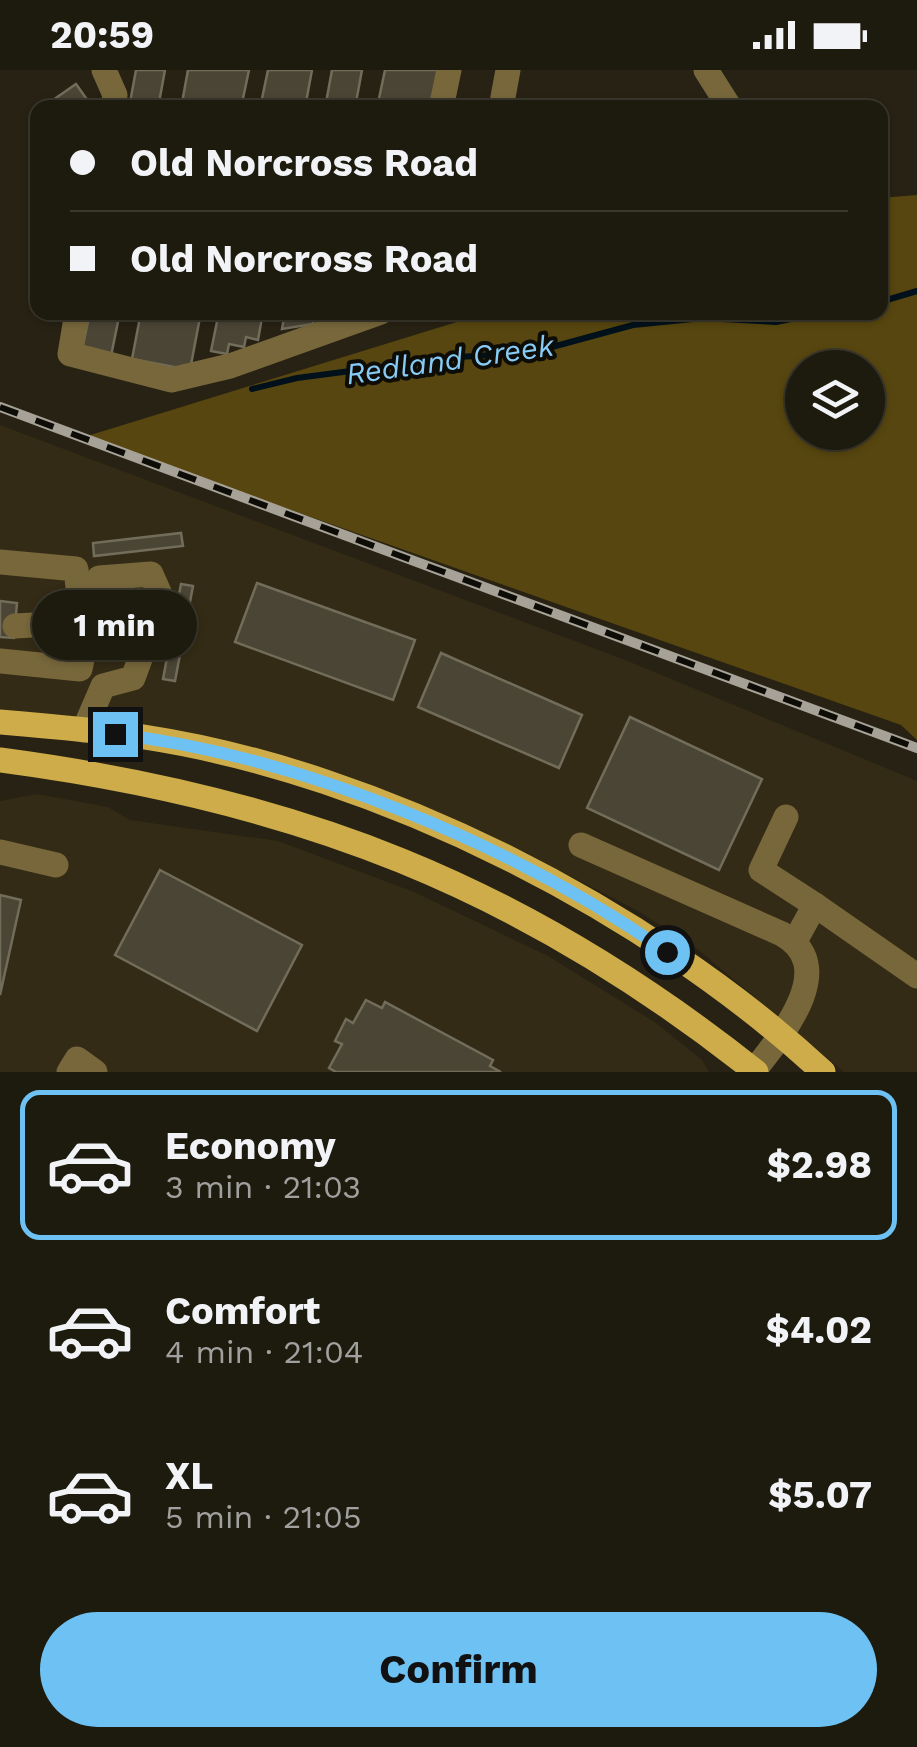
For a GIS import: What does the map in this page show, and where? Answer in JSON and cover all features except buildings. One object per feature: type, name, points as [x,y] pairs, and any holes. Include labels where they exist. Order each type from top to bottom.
[{"type":"main road","points":[[0,722],[84,730],[234,756],[343,788],[517,862],[635,930],[781,1036],[823,1072]]},
{"type":"main road","points":[[0,760],[154,783],[298,821],[391,854],[568,942],[683,1017],[754,1071]]},
{"type":"lane","points":[[104,70],[114,100]]},
{"type":"lane","points":[[442,100],[448,70]]},
{"type":"lane","points":[[502,100],[508,70]]},
{"type":"lane","points":[[706,70],[725,100]]},
{"type":"lane","points":[[76,320],[70,354],[171,380],[230,366],[359,320]]},
{"type":"lane","points":[[0,562],[76,569],[79,597],[69,623],[15,626]]},
{"type":"lane","points":[[0,662],[80,670],[103,686],[133,678],[162,600],[151,574],[100,578],[80,670]]},
{"type":"lane","points":[[84,730],[103,686]]},
{"type":"lane","points":[[786,817],[761,870],[917,976]]},
{"type":"lane","points":[[581,844],[795,941],[808,968],[802,996],[781,1036],[754,1071]]},
{"type":"lane","points":[[0,852],[56,864]]},
{"type":"lane","points":[[795,941],[814,905]]},
{"type":"lane","points":[[69,1072],[77,1060],[95,1072]]},
{"type":"shaded area","points":[[917,195],[917,740],[901,725],[84,437],[463,320],[888,320],[888,197]]},
{"type":"shaded area","points":[[0,425],[628,661],[917,781],[917,1072],[844,1072],[696,948],[638,911],[547,864],[399,800],[257,750],[174,730],[0,709]]},
{"type":"shaded area","points":[[37,794],[108,807],[130,820],[278,841],[414,892],[548,956],[656,1023],[702,1060],[709,1072],[0,1072],[0,801]]},
{"type":"waterway","name":"Redland Creek","points":[[888,300],[917,291]]},
{"type":"waterway","name":"Redland Creek","points":[[252,389],[297,378],[458,357],[530,353],[633,325],[683,320]]},
{"type":"waterway","name":"Redland Creek","points":[[740,320],[786,320]]},
{"type":"railway","points":[[0,407],[917,748]]},
{"type":"route","points":[[115,734],[234,756],[343,788],[517,862],[578,895],[667,952]]}]
